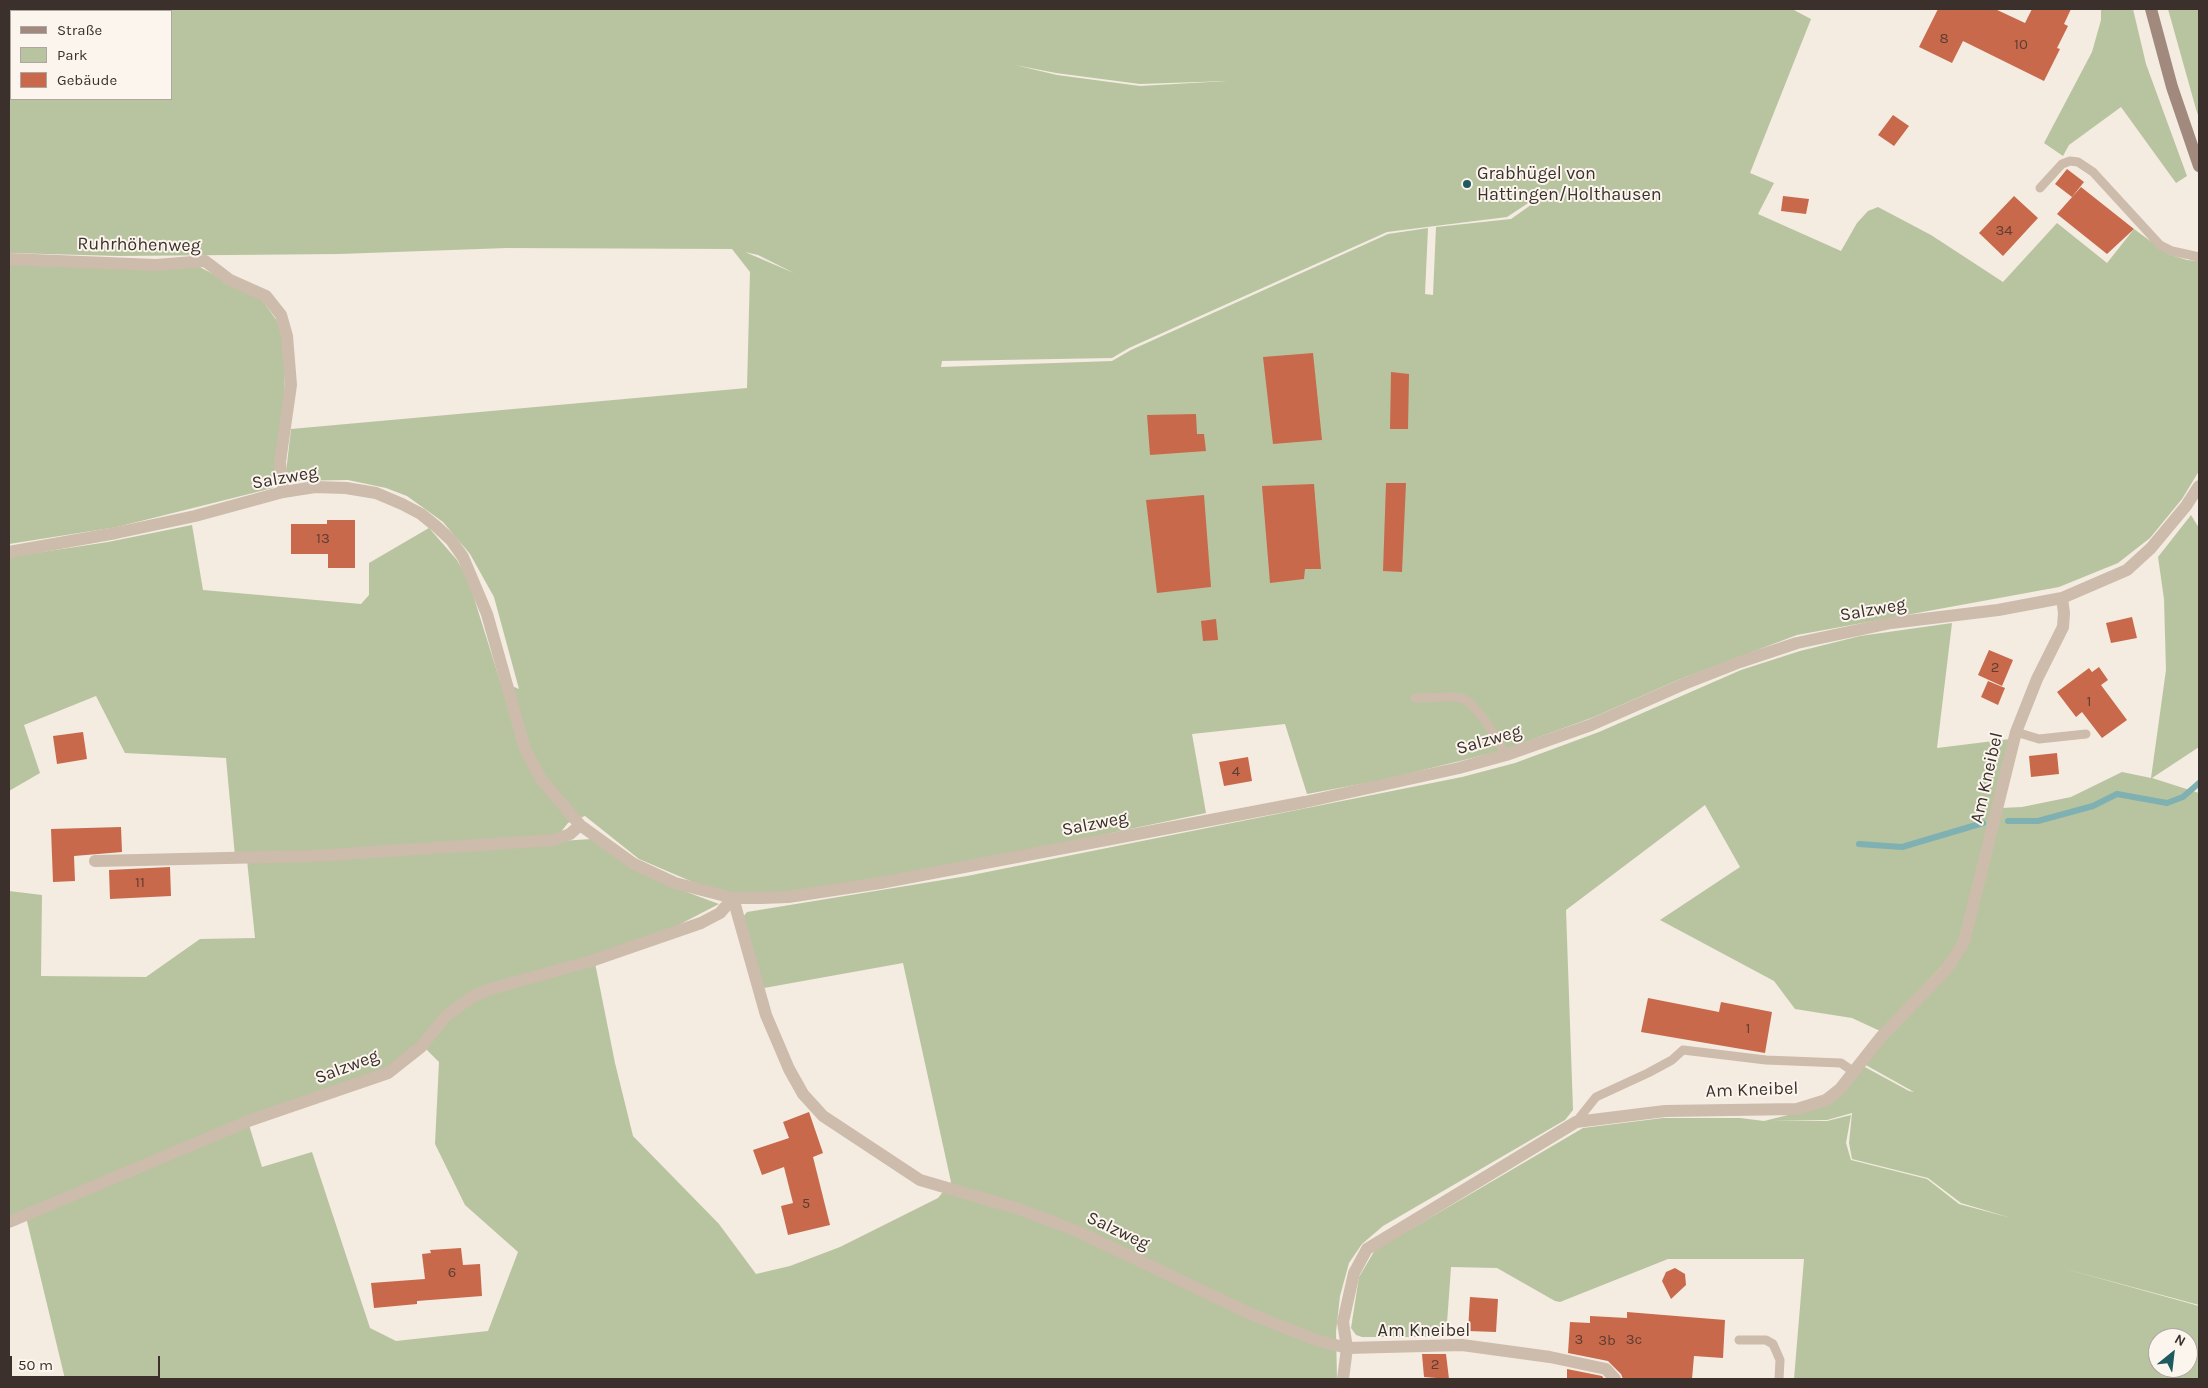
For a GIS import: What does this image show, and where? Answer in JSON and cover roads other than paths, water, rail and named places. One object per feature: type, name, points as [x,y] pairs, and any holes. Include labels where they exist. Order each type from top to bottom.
[{"type":"street","points":[[2151,9],[2172,87],[2199,166]]},
{"type":"street","name":"Ruhrhöhenweg","points":[[9,259],[156,265],[205,261],[230,280],[266,296],[281,315],[287,336],[291,385],[280,462],[282,492]]},
{"type":"street","name":"Salzweg","points":[[9,552],[195,516],[282,492],[315,487],[346,488],[376,493],[421,514],[451,540],[463,557],[487,614],[526,749],[541,779],[580,825],[634,864],[675,883],[733,898],[788,897],[880,883],[1305,802],[1459,768],[1506,755],[1591,726],[1708,674],[1797,643],[1891,623],[1998,610],[2062,598],[2127,570],[2151,548],[2186,506],[2199,486]]},
{"type":"street","name":"Am Kneibel","points":[[1343,1379],[1347,1348],[1343,1322],[1354,1273],[1367,1248],[1576,1122],[1665,1111],[1797,1109],[1826,1100],[1840,1089],[1881,1037],[1946,970],[1964,942],[2016,732],[2037,679],[2063,627],[2062,598]]},
{"type":"street","points":[[95,861],[314,856],[554,840],[570,834],[580,825]]},
{"type":"street","name":"Salzweg","points":[[9,1222],[251,1120],[388,1073],[420,1047],[445,1017],[472,997],[487,990],[591,961],[701,923],[720,913],[733,898]]},
{"type":"street","name":"Salzweg","points":[[733,898],[766,1016],[789,1069],[803,1094],[823,1116],[920,1180],[1016,1208],[1077,1231],[1253,1315],[1316,1340],[1347,1348]]},
{"type":"street","name":"Am Kneibel","points":[[1347,1348],[1462,1345],[1550,1358],[1606,1369],[1615,1379]]},
{"type":"lane","points":[[2040,188],[2062,164],[2070,161],[2078,162],[2093,172],[2160,245],[2172,251],[2199,257]]},
{"type":"lane","points":[[1415,698],[1453,697],[1464,699],[1472,704],[1486,720],[1506,755]]},
{"type":"lane","points":[[2016,732],[2039,739],[2086,734]]},
{"type":"lane","points":[[1576,1122],[1596,1097],[1648,1073],[1672,1060],[1683,1050],[1766,1060],[1840,1063],[1854,1072]]},
{"type":"lane","points":[[1739,1340],[1766,1340],[1773,1344],[1780,1360],[1779,1379]]},
{"type":"waterway","points":[[2008,821],[2038,821],[2093,806],[2117,794],[2167,803],[2183,797],[2199,783]]},
{"type":"waterway","points":[[1859,844],[1902,847],[1983,823]]},
{"type":"place","name":"Grabhügel von Hattingen/Holthausen","points":[[1467,184]]}]
